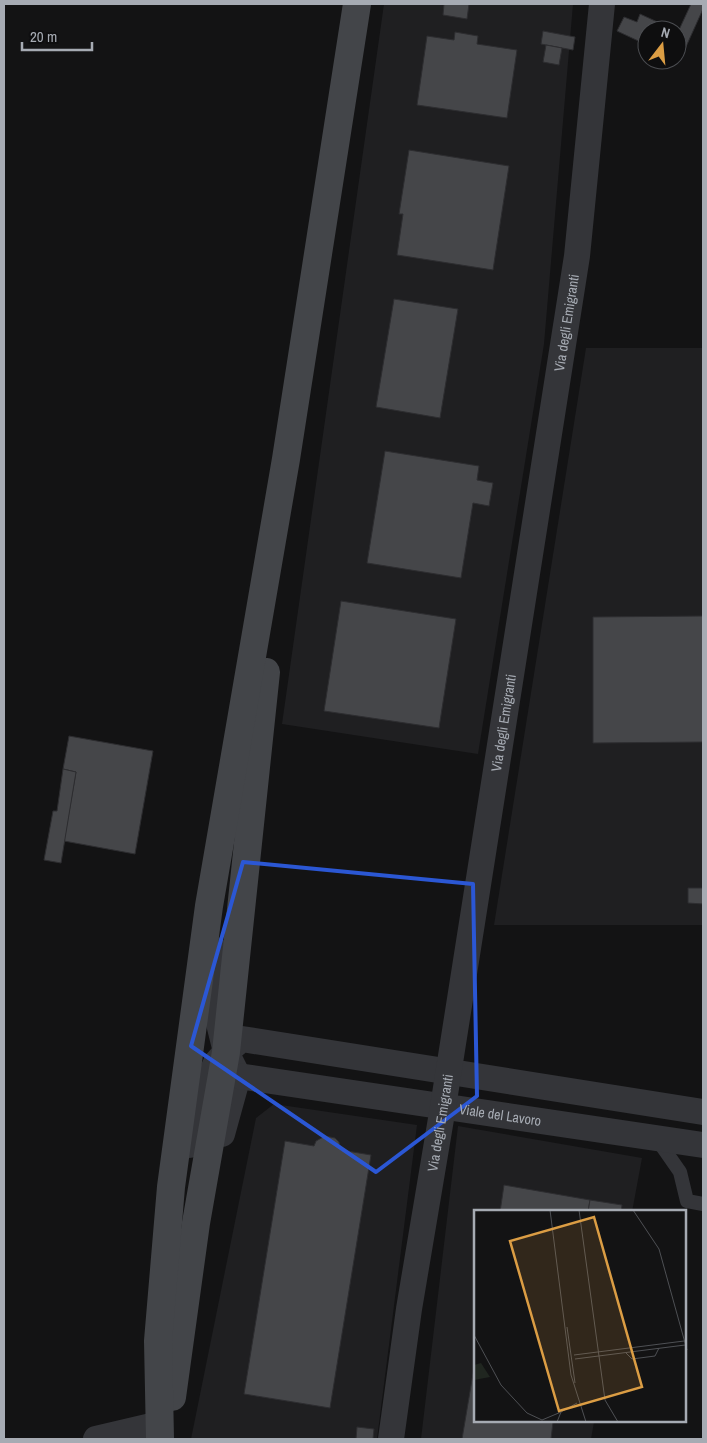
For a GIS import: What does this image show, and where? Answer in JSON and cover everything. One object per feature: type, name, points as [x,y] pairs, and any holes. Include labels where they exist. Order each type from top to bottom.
[{"type":"main road","points":[[162,1434],[158,1341],[171,1197],[208,916],[286,459],[357,4]]},
{"type":"main road","points":[[162,1434],[196,1223],[234,1046],[234,978],[270,636],[286,459]]},
{"type":"street","name":"Via degli Emigranti","points":[[391,1439],[409,1309],[443,1107],[577,256],[602,4]]},
{"type":"street","points":[[196,1223],[238,1076],[234,1046],[213,999],[212,974],[223,881],[218,853]]},
{"type":"street","points":[[234,1046],[448,1072],[703,1112]]},
{"type":"street","points":[[171,1197],[187,1158],[194,1113],[216,1063],[234,1046]]},
{"type":"street","name":"Viale del Lavoro","points":[[238,1076],[703,1145]]},
{"type":"street","points":[[96,1439],[162,1434]]},
{"type":"lane","points":[[657,1138],[680,1172],[688,1201],[703,1204]]},
{"type":"highlighted area","points":[[243,862],[473,884],[477,1096],[376,1172],[191,1046]]},
{"type":"shaded area","points":[[384,4],[573,4],[544,344],[478,754],[282,724]]},
{"type":"shaded area","points":[[586,348],[703,348],[703,925],[494,925]]},
{"type":"shaded area","points":[[274,1104],[417,1125],[377,1439],[191,1439],[256,1118]]},
{"type":"shaded area","points":[[458,1126],[642,1158],[632,1210],[474,1210],[474,1423],[594,1423],[591,1439],[421,1439]]},
{"type":"building","points":[[444,4],[469,4],[467,19],[443,15]]},
{"type":"building","points":[[691,4],[703,4],[703,9],[687,44],[687,20],[684,20]]},
{"type":"building","points":[[640,14],[653,20],[638,20]]},
{"type":"building","points":[[624,17],[637,22],[637,40],[617,31]]},
{"type":"building","points":[[543,31],[575,37],[573,50],[541,44]]},
{"type":"building","points":[[455,32],[478,36],[477,44],[517,50],[507,118],[417,105],[427,36],[454,40]]},
{"type":"building","points":[[546,45],[562,48],[559,65],[543,62]]},
{"type":"building","points":[[409,150],[509,166],[493,270],[397,255],[403,214],[399,214]]},
{"type":"building","points":[[394,299],[458,309],[440,418],[376,407]]},
{"type":"building","points":[[385,451],[479,466],[477,480],[493,483],[489,506],[473,503],[461,578],[367,563]]},
{"type":"building","points":[[341,601],[456,619],[439,728],[324,711]]},
{"type":"building","points":[[703,616],[703,742],[593,743],[593,617]]},
{"type":"building","points":[[69,736],[153,751],[135,854],[64,841],[76,772],[63,769]]},
{"type":"building","points":[[63,769],[76,772],[61,863],[44,860],[53,811],[57,811]]},
{"type":"building","points":[[688,888],[703,888],[703,904],[688,903]]},
{"type":"building","points":[[325,1136],[335,1138],[339,1142],[341,1150],[371,1155],[330,1408],[244,1394],[285,1141],[314,1146],[316,1141]]},
{"type":"building","points":[[504,1185],[590,1200],[588,1210],[500,1210]]},
{"type":"building","points":[[590,1200],[622,1205],[621,1210],[588,1210]]},
{"type":"building","points":[[474,1368],[474,1423],[553,1423],[551,1439],[462,1439]]},
{"type":"building","points":[[357,1427],[374,1429],[373,1439],[356,1439]]}]
